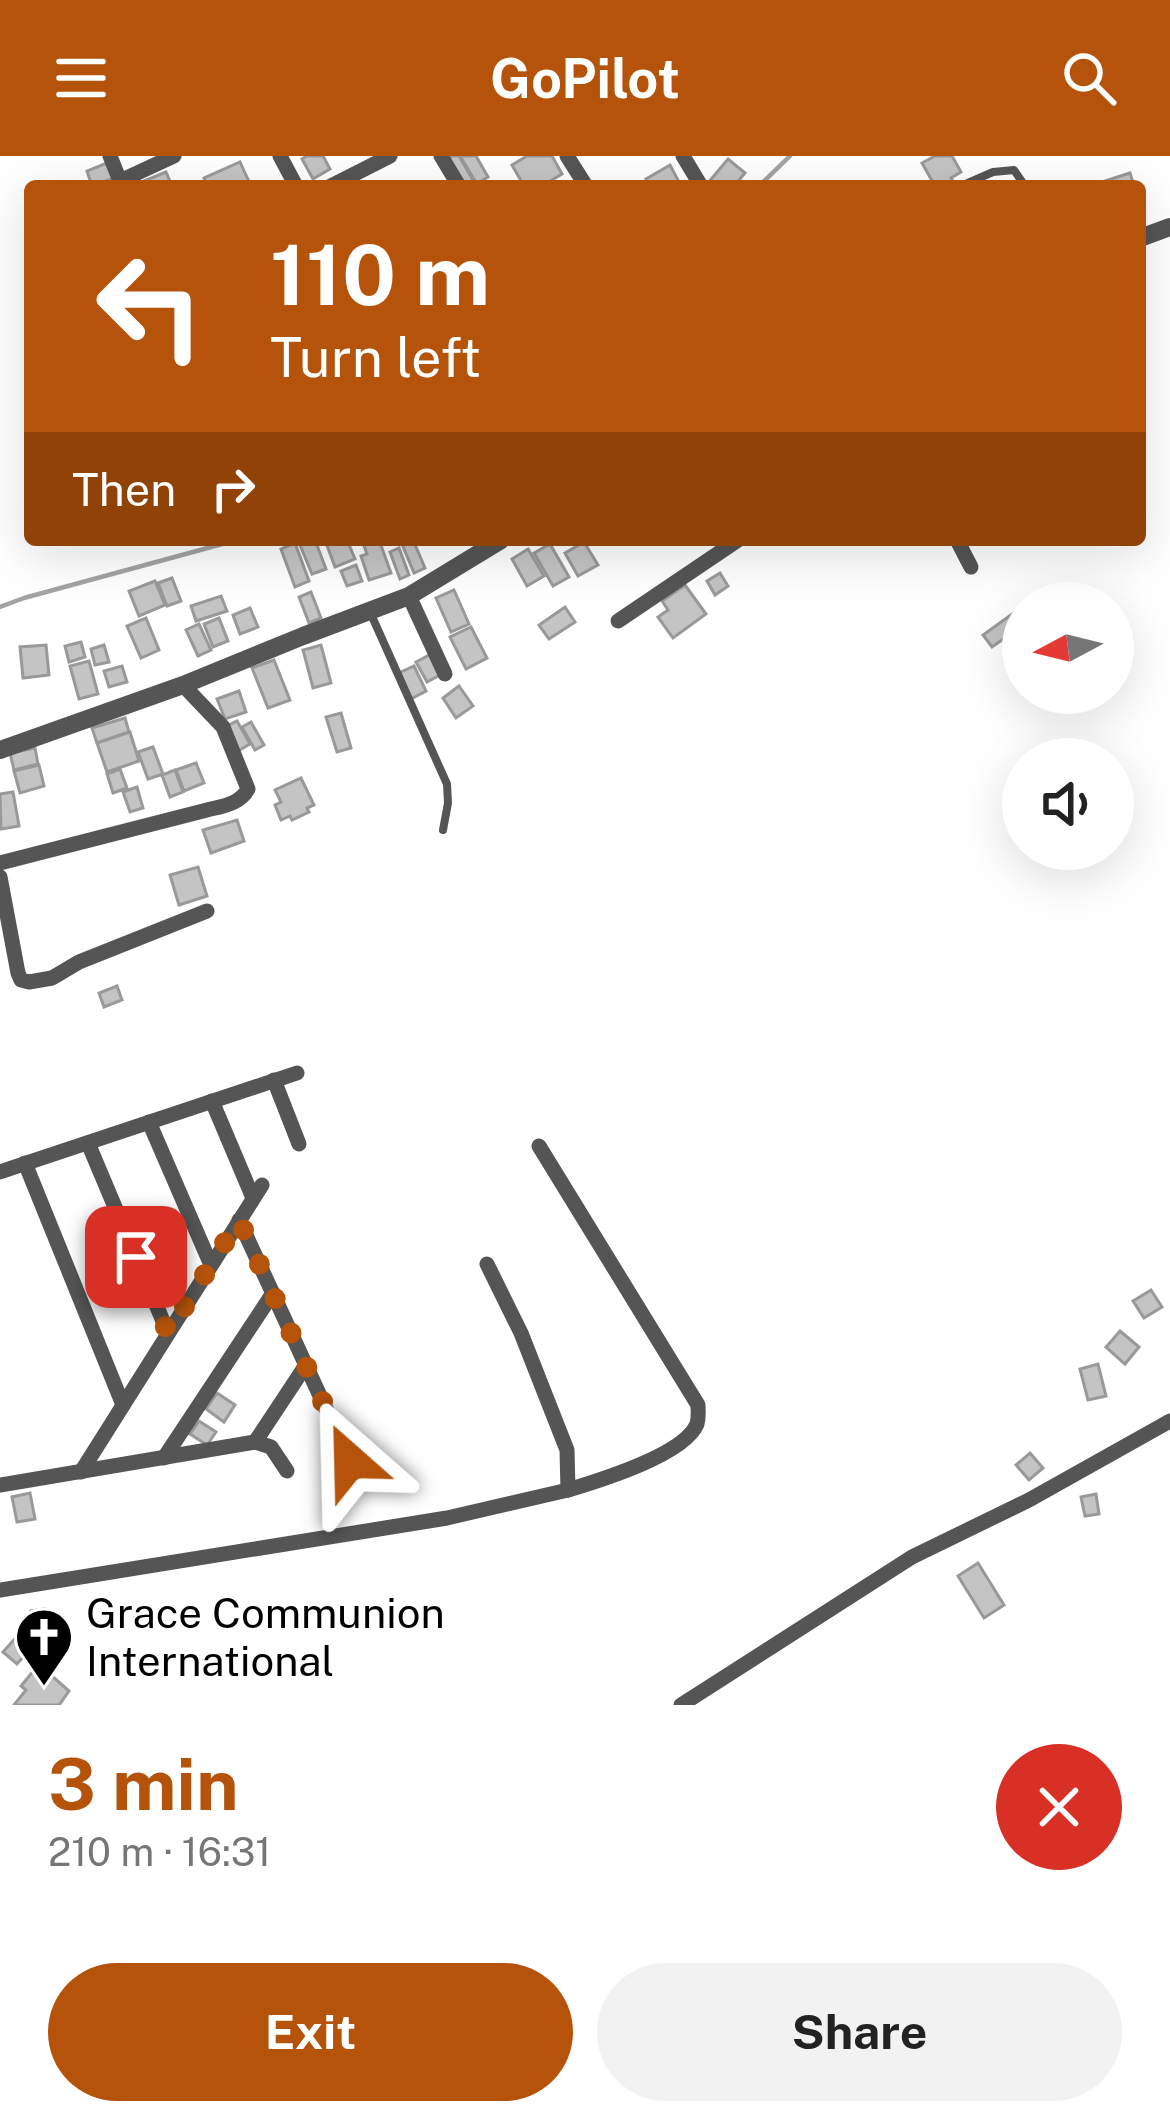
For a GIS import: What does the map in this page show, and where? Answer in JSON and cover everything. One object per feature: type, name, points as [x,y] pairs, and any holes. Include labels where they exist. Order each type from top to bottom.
[{"type":"street","points":[[127,180],[174,156]]},
{"type":"street","points":[[345,180],[390,156]]},
{"type":"street","points":[[0,750],[183,685],[409,596],[491,546]]},
{"type":"street","points":[[618,621],[729,546]]},
{"type":"street","points":[[959,546],[971,567]]},
{"type":"street","points":[[409,596],[445,674]]},
{"type":"street","points":[[0,863],[207,810],[244,796],[248,789],[223,727],[183,685]]},
{"type":"street","points":[[0,877],[18,973],[29,982],[52,978],[207,911]]},
{"type":"street","points":[[0,1172],[297,1072]]},
{"type":"street","points":[[274,1080],[299,1144]]},
{"type":"street","points":[[81,1472],[258,1192],[212,1101]]},
{"type":"street","points":[[148,1122],[212,1265]]},
{"type":"street","points":[[88,1143],[168,1333]]},
{"type":"street","points":[[0,1590],[447,1518],[630,1471],[689,1435],[699,1421],[698,1405],[539,1146]]},
{"type":"street","points":[[25,1163],[123,1406]]},
{"type":"street","points":[[239,1220],[350,1461]]},
{"type":"street","points":[[487,1264],[521,1333],[567,1450],[568,1490]]},
{"type":"street","points":[[164,1457],[273,1293]]},
{"type":"street","points":[[255,1442],[306,1365]]},
{"type":"street","points":[[681,1705],[912,1557],[1029,1500],[1170,1421]]},
{"type":"street","points":[[0,1485],[255,1442],[271,1448],[287,1471]]},
{"type":"lane","points":[[977,180],[1005,169],[1014,170],[1021,180]]},
{"type":"lane","points":[[369,611],[447,784],[443,830]]},
{"type":"building","points":[[323,156],[330,169],[313,179],[302,159]]},
{"type":"building","points":[[459,156],[473,180],[462,180],[449,158]]},
{"type":"building","points":[[460,156],[476,156],[488,177],[475,180]]},
{"type":"building","points":[[527,156],[552,156],[562,174],[552,180],[521,180],[512,165]]},
{"type":"building","points":[[935,156],[952,156],[961,172],[952,180],[932,180],[922,163]]},
{"type":"building","points":[[728,159],[745,173],[739,180],[710,180]]},
{"type":"building","points":[[240,162],[248,180],[205,180]]},
{"type":"building","points":[[107,163],[114,178],[90,180],[87,171]]},
{"type":"building","points":[[670,165],[678,180],[647,180]]},
{"type":"building","points":[[166,172],[169,180],[146,180]]},
{"type":"building","points":[[296,546],[309,581],[295,587],[281,549]]},
{"type":"building","points":[[300,546],[317,546],[326,569],[312,574]]},
{"type":"building","points":[[327,546],[350,546],[355,559],[335,567]]},
{"type":"building","points":[[364,546],[381,546],[391,573],[369,580],[361,556],[367,554]]},
{"type":"building","points":[[403,546],[416,546],[425,568],[414,573]]},
{"type":"building","points":[[551,546],[569,577],[553,586],[534,553]]},
{"type":"building","points":[[586,546],[598,565],[578,576],[565,553]]},
{"type":"building","points":[[399,548],[409,575],[400,579],[390,552]]},
{"type":"building","points":[[528,549],[544,576],[527,586],[512,559]]},
{"type":"building","points":[[356,565],[362,581],[347,586],[341,571]]},
{"type":"building","points":[[720,573],[728,586],[715,595],[707,581]]},
{"type":"building","points":[[172,578],[181,601],[167,606],[158,583]]},
{"type":"building","points":[[155,581],[165,605],[139,616],[129,591]]},
{"type":"building","points":[[685,585],[706,614],[673,638],[658,617],[668,610],[662,601]]},
{"type":"building","points":[[454,590],[469,624],[451,632],[436,598]]},
{"type":"building","points":[[311,592],[321,618],[309,623],[299,597]]},
{"type":"building","points":[[221,596],[227,611],[196,621],[191,606]]},
{"type":"building","points":[[565,607],[575,622],[549,639],[539,625]]},
{"type":"building","points":[[250,608],[258,627],[240,634],[233,615]]},
{"type":"building","points":[[146,618],[159,650],[141,658],[127,626]]},
{"type":"building","points":[[219,618],[228,641],[213,647],[204,624]]},
{"type":"building","points":[[1002,621],[1002,640],[992,647],[983,635]]},
{"type":"building","points":[[199,624],[211,650],[198,656],[186,630]]},
{"type":"building","points":[[471,627],[487,658],[466,669],[450,637]]},
{"type":"building","points":[[81,642],[85,657],[69,662],[65,646]]},
{"type":"building","points":[[46,645],[49,675],[23,678],[20,647]]},
{"type":"building","points":[[104,645],[109,662],[95,665],[91,649]]},
{"type":"building","points":[[321,645],[331,683],[313,688],[303,650]]},
{"type":"building","points":[[431,654],[442,674],[427,682],[416,662]]},
{"type":"building","points":[[274,660],[290,700],[268,708],[252,668]]},
{"type":"building","points":[[89,661],[98,694],[79,699],[70,666]]},
{"type":"building","points":[[122,666],[127,682],[109,687],[104,671]]},
{"type":"building","points":[[414,666],[426,691],[411,699],[399,673]]},
{"type":"building","points":[[459,686],[473,706],[456,718],[443,698]]},
{"type":"building","points":[[239,691],[246,712],[225,719],[217,699]]},
{"type":"building","points":[[341,713],[351,748],[337,752],[326,717]]},
{"type":"building","points":[[125,718],[129,732],[97,743],[92,728]]},
{"type":"building","points":[[237,721],[250,744],[238,751],[225,727]]},
{"type":"building","points":[[251,722],[264,745],[255,750],[242,727]]},
{"type":"building","points":[[130,732],[139,761],[107,772],[97,743]]},
{"type":"building","points":[[153,747],[163,774],[148,779],[138,752]]},
{"type":"building","points":[[35,748],[38,764],[14,770],[10,753]]},
{"type":"building","points":[[196,763],[204,783],[184,791],[176,770]]},
{"type":"building","points":[[39,765],[44,786],[20,793],[14,771]]},
{"type":"building","points":[[120,769],[127,788],[113,793],[107,774]]},
{"type":"building","points":[[175,770],[183,792],[170,797],[162,775]]},
{"type":"building","points":[[301,778],[314,805],[292,820],[290,816],[281,820],[275,790]]},
{"type":"building","points":[[137,787],[143,808],[130,812],[123,792]]},
{"type":"building","points":[[13,792],[19,826],[1,829],[0,794]]},
{"type":"building","points":[[237,820],[244,841],[211,853],[203,830]]},
{"type":"building","points":[[198,867],[207,896],[179,905],[170,875]]},
{"type":"building","points":[[117,986],[122,1000],[104,1007],[99,993]]},
{"type":"building","points":[[1151,1290],[1162,1307],[1144,1318],[1133,1301]]},
{"type":"building","points":[[1120,1331],[1139,1347],[1125,1364],[1106,1347]]},
{"type":"building","points":[[1098,1364],[1106,1396],[1088,1400],[1080,1369]]},
{"type":"building","points":[[217,1393],[235,1405],[224,1422],[206,1409]]},
{"type":"building","points":[[199,1421],[216,1432],[207,1445],[190,1434]]},
{"type":"building","points":[[1030,1453],[1043,1468],[1029,1480],[1016,1465]]},
{"type":"building","points":[[30,1493],[35,1519],[17,1522],[12,1497]]},
{"type":"building","points":[[1096,1494],[1099,1514],[1085,1516],[1081,1497]]},
{"type":"building","points":[[978,1563],[1004,1605],[984,1618],[958,1576]]},
{"type":"building","points":[[44,1609],[52,1668],[39,1670],[31,1611]]},
{"type":"building","points":[[19,1634],[33,1646],[17,1664],[3,1652]]},
{"type":"building","name":"Grace Communion International","points":[[44,1669],[69,1691],[59,1705],[14,1705],[34,1670],[39,1674]]},
{"type":"waterway","points":[[765,180],[790,156]]},
{"type":"waterway","points":[[0,607],[215,546]]},
{"type":"place","name":"Grace Communion International","points":[[44,1688]]},
{"type":"route","points":[[136,1257],[168,1333],[239,1220],[350,1461]]}]
